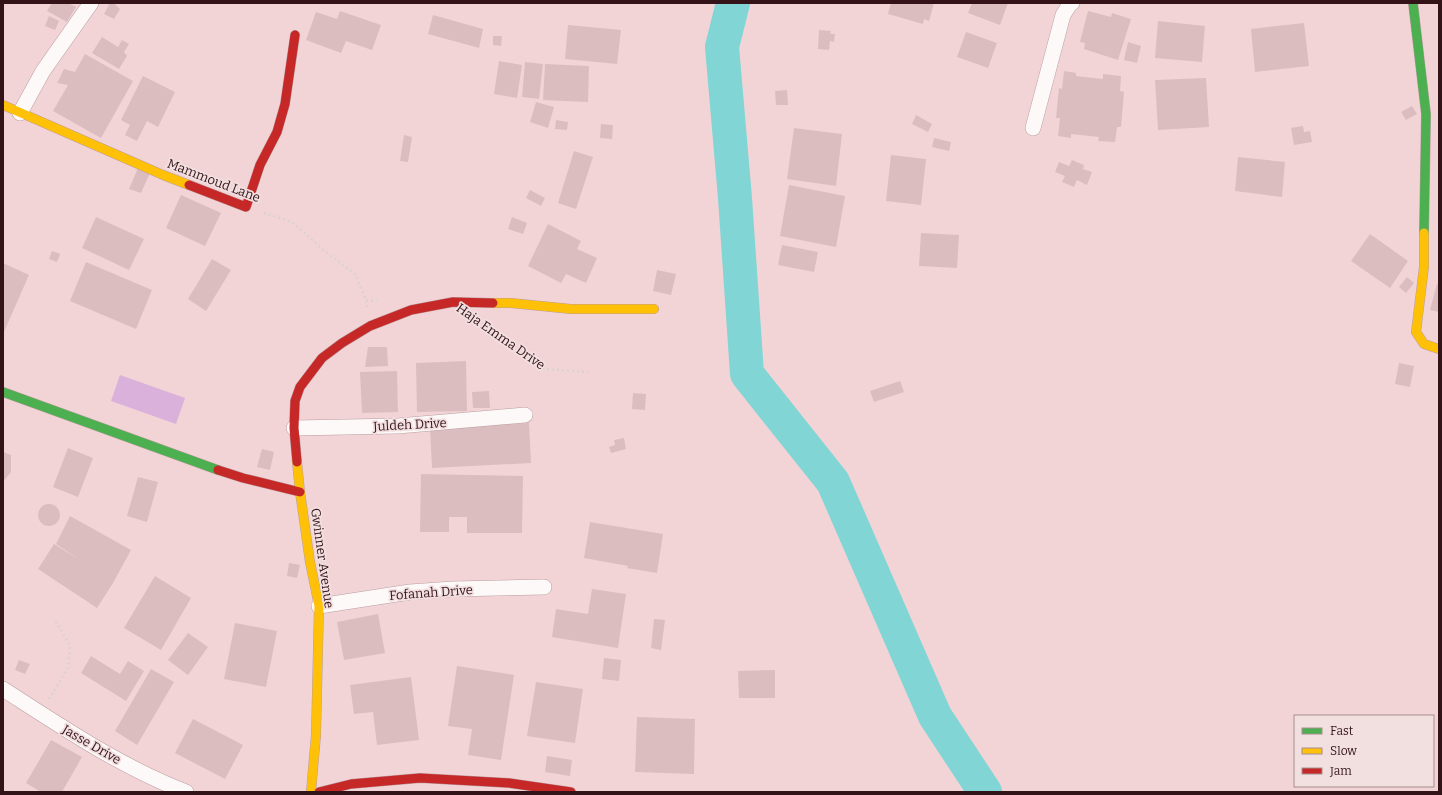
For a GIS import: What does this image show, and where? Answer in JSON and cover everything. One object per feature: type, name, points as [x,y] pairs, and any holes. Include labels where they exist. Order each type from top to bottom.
[{"type":"street","points":[[20,112],[44,71],[91,3]]},
{"type":"street","points":[[1033,128],[1063,15],[1072,3]]},
{"type":"street","points":[[1413,3],[1426,114],[1424,267],[1416,332],[1420,342],[1439,350]]},
{"type":"street","points":[[246,207],[260,165],[277,132],[285,104],[295,35]]},
{"type":"street","name":"Mammoud Lane","points":[[3,105],[163,175],[246,207]]},
{"type":"street","points":[[370,326],[411,310],[453,302],[512,303],[571,309],[654,309]]},
{"type":"street","name":"Gwinner Avenue","points":[[311,792],[316,735],[319,606],[310,562],[300,492],[294,428],[295,401],[300,388],[322,358],[342,343],[370,326]]},
{"type":"street","points":[[3,392],[194,462],[243,478],[300,492]]},
{"type":"street","name":"Juldeh Drive","points":[[294,428],[398,426],[525,416]]},
{"type":"street","name":"Fofanah Drive","points":[[319,606],[410,592],[453,589],[544,587]]},
{"type":"street","name":"Jasse Drive","points":[[3,689],[75,735],[157,781],[186,792]]},
{"type":"street","points":[[319,792],[351,784],[420,778],[458,782],[509,783],[571,792]]},
{"type":"path","name":"Mammoud Lane","points":[[246,207],[292,222],[328,254],[355,274],[366,300],[370,326]]},
{"type":"path","points":[[366,300],[382,301]]},
{"type":"path","name":"Haja Emma Drive","points":[[477,320],[545,369],[588,372]]},
{"type":"path","points":[[41,713],[68,668],[70,646],[55,620]]},
{"type":"shaded area","points":[[120,375],[185,398],[176,424],[111,401]]},
{"type":"building","points":[[52,3],[68,3],[76,7],[67,22],[47,11]]},
{"type":"building","points":[[110,3],[114,3],[120,9],[114,19],[104,14]]},
{"type":"building","points":[[891,3],[934,3],[929,21],[924,19],[923,24],[888,14]]},
{"type":"building","points":[[972,3],[1008,3],[1000,25],[968,13]]},
{"type":"building","points":[[340,11],[381,25],[372,50],[346,41],[341,53],[306,40],[316,12],[337,19]]},
{"type":"building","points":[[1088,11],[1111,17],[1112,13],[1131,19],[1118,60],[1084,49],[1085,43],[1080,42]]},
{"type":"building","points":[[433,15],[483,29],[479,48],[428,34]]},
{"type":"building","points":[[49,16],[59,21],[55,30],[45,26]]},
{"type":"building","points":[[1158,21],[1205,26],[1202,62],[1155,58]]},
{"type":"building","points":[[1304,23],[1309,66],[1255,72],[1251,29]]},
{"type":"building","points":[[568,25],[621,30],[617,64],[565,59]]},
{"type":"building","points":[[819,30],[831,31],[830,34],[835,34],[834,42],[830,41],[829,50],[818,49]]},
{"type":"building","points":[[966,32],[997,43],[988,68],[957,57]]},
{"type":"building","points":[[493,36],[502,36],[501,46],[493,45]]},
{"type":"building","points":[[102,37],[118,47],[122,40],[129,44],[124,52],[127,56],[119,69],[92,53]]},
{"type":"building","points":[[1128,42],[1141,46],[1137,63],[1124,60]]},
{"type":"building","points":[[85,54],[133,81],[101,138],[53,111],[68,85],[57,83],[64,69],[75,72]]},
{"type":"building","points":[[499,61],[522,65],[517,98],[494,94]]},
{"type":"building","points":[[525,62],[543,64],[539,99],[522,97]]},
{"type":"building","points":[[545,64],[589,66],[588,102],[543,100]]},
{"type":"building","points":[[1064,71],[1076,73],[1076,76],[1103,79],[1103,74],[1121,76],[1120,91],[1124,92],[1121,127],[1117,127],[1115,142],[1098,141],[1099,137],[1071,134],[1071,138],[1058,136],[1060,118],[1056,118],[1059,88],[1062,89]]},
{"type":"building","points":[[143,76],[175,92],[158,127],[147,121],[137,141],[125,135],[130,125],[121,120]]},
{"type":"building","points":[[1206,78],[1209,127],[1158,130],[1155,80]]},
{"type":"building","points":[[787,90],[788,105],[776,105],[775,91]]},
{"type":"building","points":[[536,102],[554,107],[548,128],[530,122]]},
{"type":"building","points":[[1412,106],[1417,114],[1406,120],[1401,112]]},
{"type":"building","points":[[916,115],[932,124],[928,132],[912,124]]},
{"type":"building","points":[[556,120],[568,122],[567,130],[555,129]]},
{"type":"building","points":[[601,124],[613,125],[612,139],[600,138]]},
{"type":"building","points":[[1303,126],[1304,132],[1310,131],[1312,142],[1294,145],[1291,128]]},
{"type":"building","points":[[794,128],[842,134],[836,186],[787,179]]},
{"type":"building","points":[[404,135],[412,137],[408,162],[400,161]]},
{"type":"building","points":[[934,138],[951,142],[949,151],[932,147]]},
{"type":"building","points":[[574,151],[593,157],[576,209],[558,203]]},
{"type":"building","points":[[891,155],[926,159],[921,205],[886,201]]},
{"type":"building","points":[[1238,157],[1285,162],[1282,197],[1235,191]]},
{"type":"building","points":[[1072,160],[1084,165],[1083,169],[1092,172],[1087,185],[1077,180],[1074,187],[1062,182],[1065,176],[1055,172],[1059,162],[1069,166]]},
{"type":"building","points":[[138,168],[150,173],[141,193],[129,189]]},
{"type":"building","points":[[789,185],[845,196],[836,247],[780,236]]},
{"type":"building","points":[[530,190],[545,198],[541,206],[526,198]]},
{"type":"building","points":[[181,195],[221,213],[205,246],[166,228]]},
{"type":"building","points":[[96,217],[144,239],[129,270],[82,248]]},
{"type":"building","points":[[512,217],[527,223],[523,234],[508,229]]},
{"type":"building","points":[[548,224],[581,241],[577,249],[597,258],[586,283],[566,274],[561,283],[528,266]]},
{"type":"building","points":[[921,233],[959,235],[957,268],[919,266]]},
{"type":"building","points":[[1370,234],[1408,261],[1390,288],[1351,261]]},
{"type":"building","points":[[782,245],[818,252],[814,272],[778,265]]},
{"type":"building","points":[[52,251],[60,254],[57,262],[49,259]]},
{"type":"building","points":[[212,259],[231,270],[206,311],[188,299]]},
{"type":"building","points":[[86,262],[152,290],[136,329],[70,301]]},
{"type":"building","points":[[3,263],[29,275],[3,334]]},
{"type":"building","points":[[657,270],[676,274],[671,295],[653,291]]},
{"type":"building","points":[[1407,277],[1414,283],[1406,293],[1399,287]]},
{"type":"building","points":[[1437,284],[1439,285],[1439,312],[1430,310]]},
{"type":"building","points":[[368,347],[387,347],[388,366],[365,367]]},
{"type":"building","points":[[466,361],[467,411],[417,412],[416,363]]},
{"type":"building","points":[[1399,363],[1414,366],[1410,387],[1395,384]]},
{"type":"building","points":[[397,371],[398,412],[362,413],[360,372]]},
{"type":"building","points":[[900,381],[904,392],[874,402],[870,391]]},
{"type":"building","points":[[489,391],[490,408],[473,408],[472,392]]},
{"type":"building","points":[[633,393],[646,394],[645,410],[632,409]]},
{"type":"building","points":[[529,423],[531,463],[432,468],[430,428]]},
{"type":"building","points":[[624,438],[626,449],[611,453],[609,447],[615,445],[614,440]]},
{"type":"building","points":[[68,448],[93,458],[78,497],[53,487]]},
{"type":"building","points":[[262,449],[274,452],[270,470],[257,467]]},
{"type":"building","points":[[3,452],[11,455],[11,472],[3,482]]},
{"type":"building","points":[[421,474],[523,476],[522,533],[467,533],[467,517],[449,517],[449,532],[420,532]]},
{"type":"building","points":[[138,477],[158,482],[147,522],[127,516]]},
{"type":"building","points":[[49,504],[57,507],[60,515],[57,523],[49,526],[41,523],[38,515],[41,507]]},
{"type":"building","points":[[70,516],[131,550],[97,608],[38,569],[54,544],[80,560],[56,544]]},
{"type":"building","points":[[590,522],[663,534],[657,573],[584,558]]},
{"type":"building","points":[[289,563],[300,565],[297,578],[287,576]]},
{"type":"building","points":[[155,576],[191,598],[161,650],[124,628]]},
{"type":"building","points":[[592,589],[626,594],[618,648],[552,637],[556,609],[588,614]]},
{"type":"building","points":[[378,614],[385,653],[344,660],[337,622]]},
{"type":"building","points":[[654,619],[665,620],[661,650],[651,648]]},
{"type":"building","points":[[235,623],[277,631],[266,687],[224,679]]},
{"type":"building","points":[[188,633],[208,647],[188,675],[168,660]]},
{"type":"building","points":[[91,656],[120,674],[128,661],[144,671],[126,701],[81,673]]},
{"type":"building","points":[[604,658],[621,660],[619,681],[602,679]]},
{"type":"building","points":[[19,660],[30,664],[25,674],[15,670]]},
{"type":"building","points":[[457,666],[514,675],[501,760],[468,755],[472,729],[448,726]]},
{"type":"building","points":[[151,669],[174,682],[137,745],[115,731]]},
{"type":"building","points":[[775,670],[775,698],[739,698],[738,671]]},
{"type":"building","points":[[411,677],[419,740],[377,745],[373,712],[354,714],[350,685]]},
{"type":"building","points":[[536,682],[583,689],[575,743],[527,736]]},
{"type":"building","points":[[637,717],[695,719],[694,774],[635,772]]},
{"type":"building","points":[[193,719],[243,745],[225,779],[175,753]]},
{"type":"building","points":[[51,740],[82,757],[62,792],[41,792],[26,783]]},
{"type":"building","points":[[547,756],[572,760],[570,776],[545,772]]},
{"type":"waterway","points":[[733,3],[722,47],[735,198],[747,374],[833,482],[935,716],[985,792]]},
{"type":"traffic: fast","points":[[1413,3],[1426,114],[1424,233]]},
{"type":"traffic: fast","points":[[3,392],[218,470]]},
{"type":"traffic: slow","points":[[3,105],[189,185]]},
{"type":"traffic: slow","points":[[1424,233],[1424,267],[1416,332],[1424,344],[1439,349]]},
{"type":"traffic: slow","points":[[493,303],[511,303],[571,309],[654,309]]},
{"type":"traffic: slow","points":[[297,462],[310,562],[319,606],[316,735],[311,792]]},
{"type":"traffic: jam","points":[[189,185],[246,207],[260,165],[277,132],[285,104],[295,35]]},
{"type":"traffic: jam","points":[[297,462],[294,428],[295,401],[300,387],[322,358],[342,343],[370,326],[411,310],[453,302],[493,303]]},
{"type":"traffic: jam","points":[[218,470],[243,478],[300,492]]},
{"type":"traffic: jam","points":[[319,792],[351,784],[420,778],[509,783],[571,792]]}]
